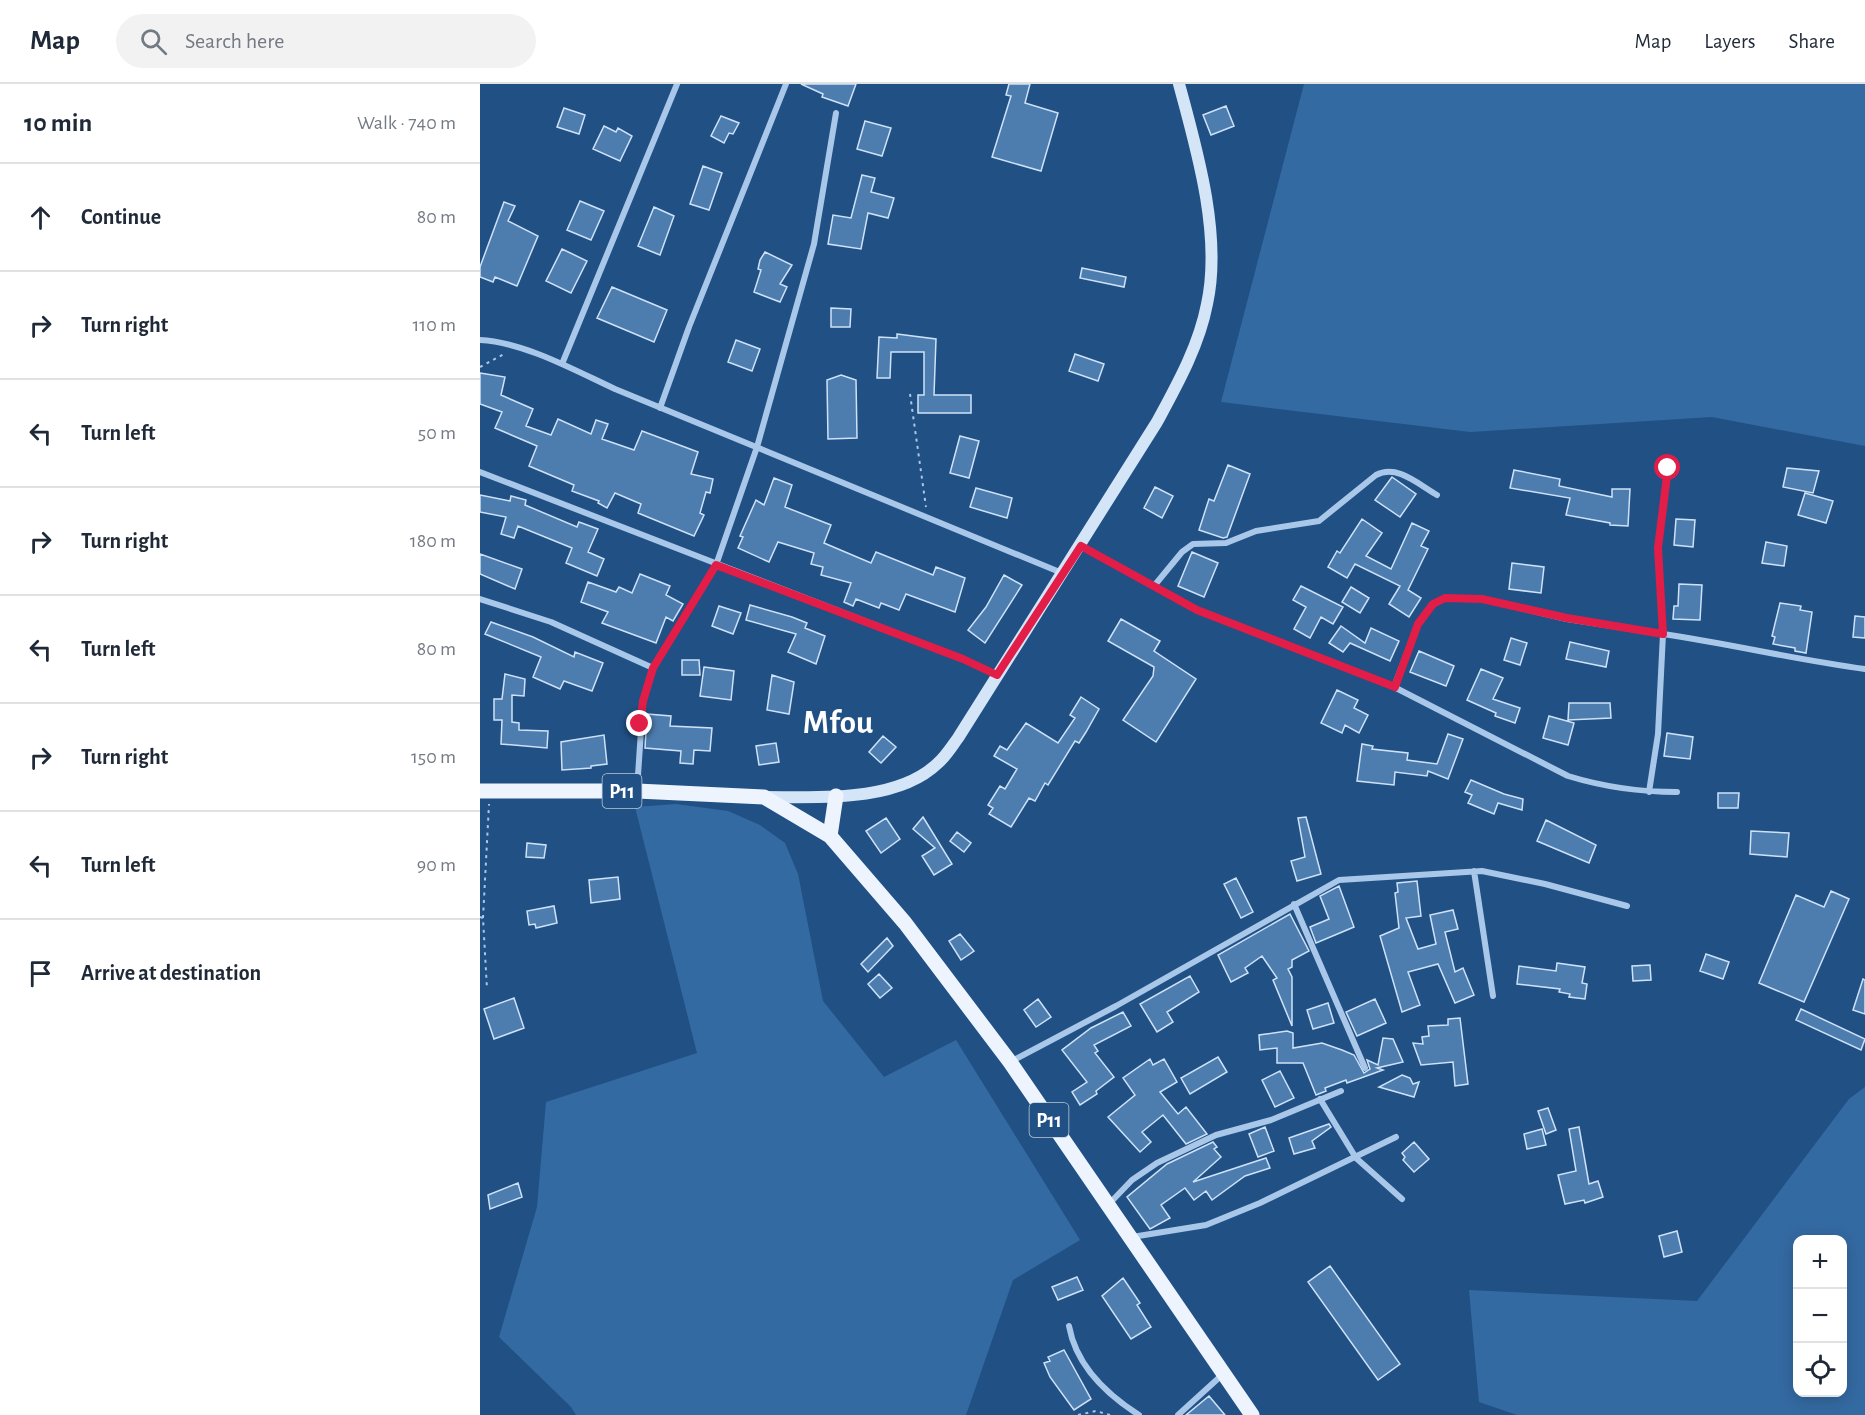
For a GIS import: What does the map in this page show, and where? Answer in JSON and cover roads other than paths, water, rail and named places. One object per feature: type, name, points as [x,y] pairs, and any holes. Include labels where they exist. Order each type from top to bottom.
[{"type":"main road","points":[[764,797],[836,796],[884,790],[915,779],[938,763],[958,738],[1081,546],[1179,382],[1201,329],[1212,267],[1201,165],[1179,84]]},
{"type":"main road","name":"P11","points":[[485,791],[637,790],[764,797],[830,836],[905,923],[1010,1062],[1252,1415]]},
{"type":"main road","points":[[830,836],[836,796]]},
{"type":"street","points":[[562,364],[677,84]]},
{"type":"street","points":[[660,408],[693,316],[786,84]]},
{"type":"street","points":[[637,790],[643,701],[653,668],[716,565],[757,447],[814,244],[836,113]]},
{"type":"street","points":[[480,340],[503,343],[562,364],[660,408],[1063,573]]},
{"type":"street","points":[[1649,792],[1658,734],[1663,634],[1658,548],[1668,468]]},
{"type":"street","points":[[1154,586],[1182,552],[1193,544],[1226,543],[1256,531],[1319,522],[1376,475],[1386,470],[1395,471],[1437,495]]},
{"type":"street","points":[[480,472],[963,659],[997,675]]},
{"type":"street","points":[[1081,546],[1197,610],[1395,687],[1568,776],[1595,784],[1649,792],[1677,792]]},
{"type":"street","points":[[1395,687],[1418,624],[1433,604],[1445,598],[1482,599],[1567,618],[1865,669]]},
{"type":"street","points":[[480,599],[551,622],[653,668]]},
{"type":"street","points":[[1010,1062],[1116,1006],[1339,880],[1473,871],[1545,884],[1627,906]]},
{"type":"street","points":[[1473,871],[1493,996]]},
{"type":"street","points":[[1294,904],[1365,1068]]},
{"type":"street","points":[[1108,1206],[1132,1180],[1157,1163],[1216,1135],[1270,1120],[1341,1091]]},
{"type":"street","points":[[1320,1099],[1356,1158],[1402,1199]]},
{"type":"street","points":[[1130,1238],[1206,1224],[1260,1203],[1396,1137]]},
{"type":"street","points":[[1069,1326],[1078,1353],[1090,1372],[1118,1401],[1139,1415]]},
{"type":"street","points":[[1178,1415],[1223,1375]]},
{"type":"district","name":"Mfou","points":[[838,721]]}]
